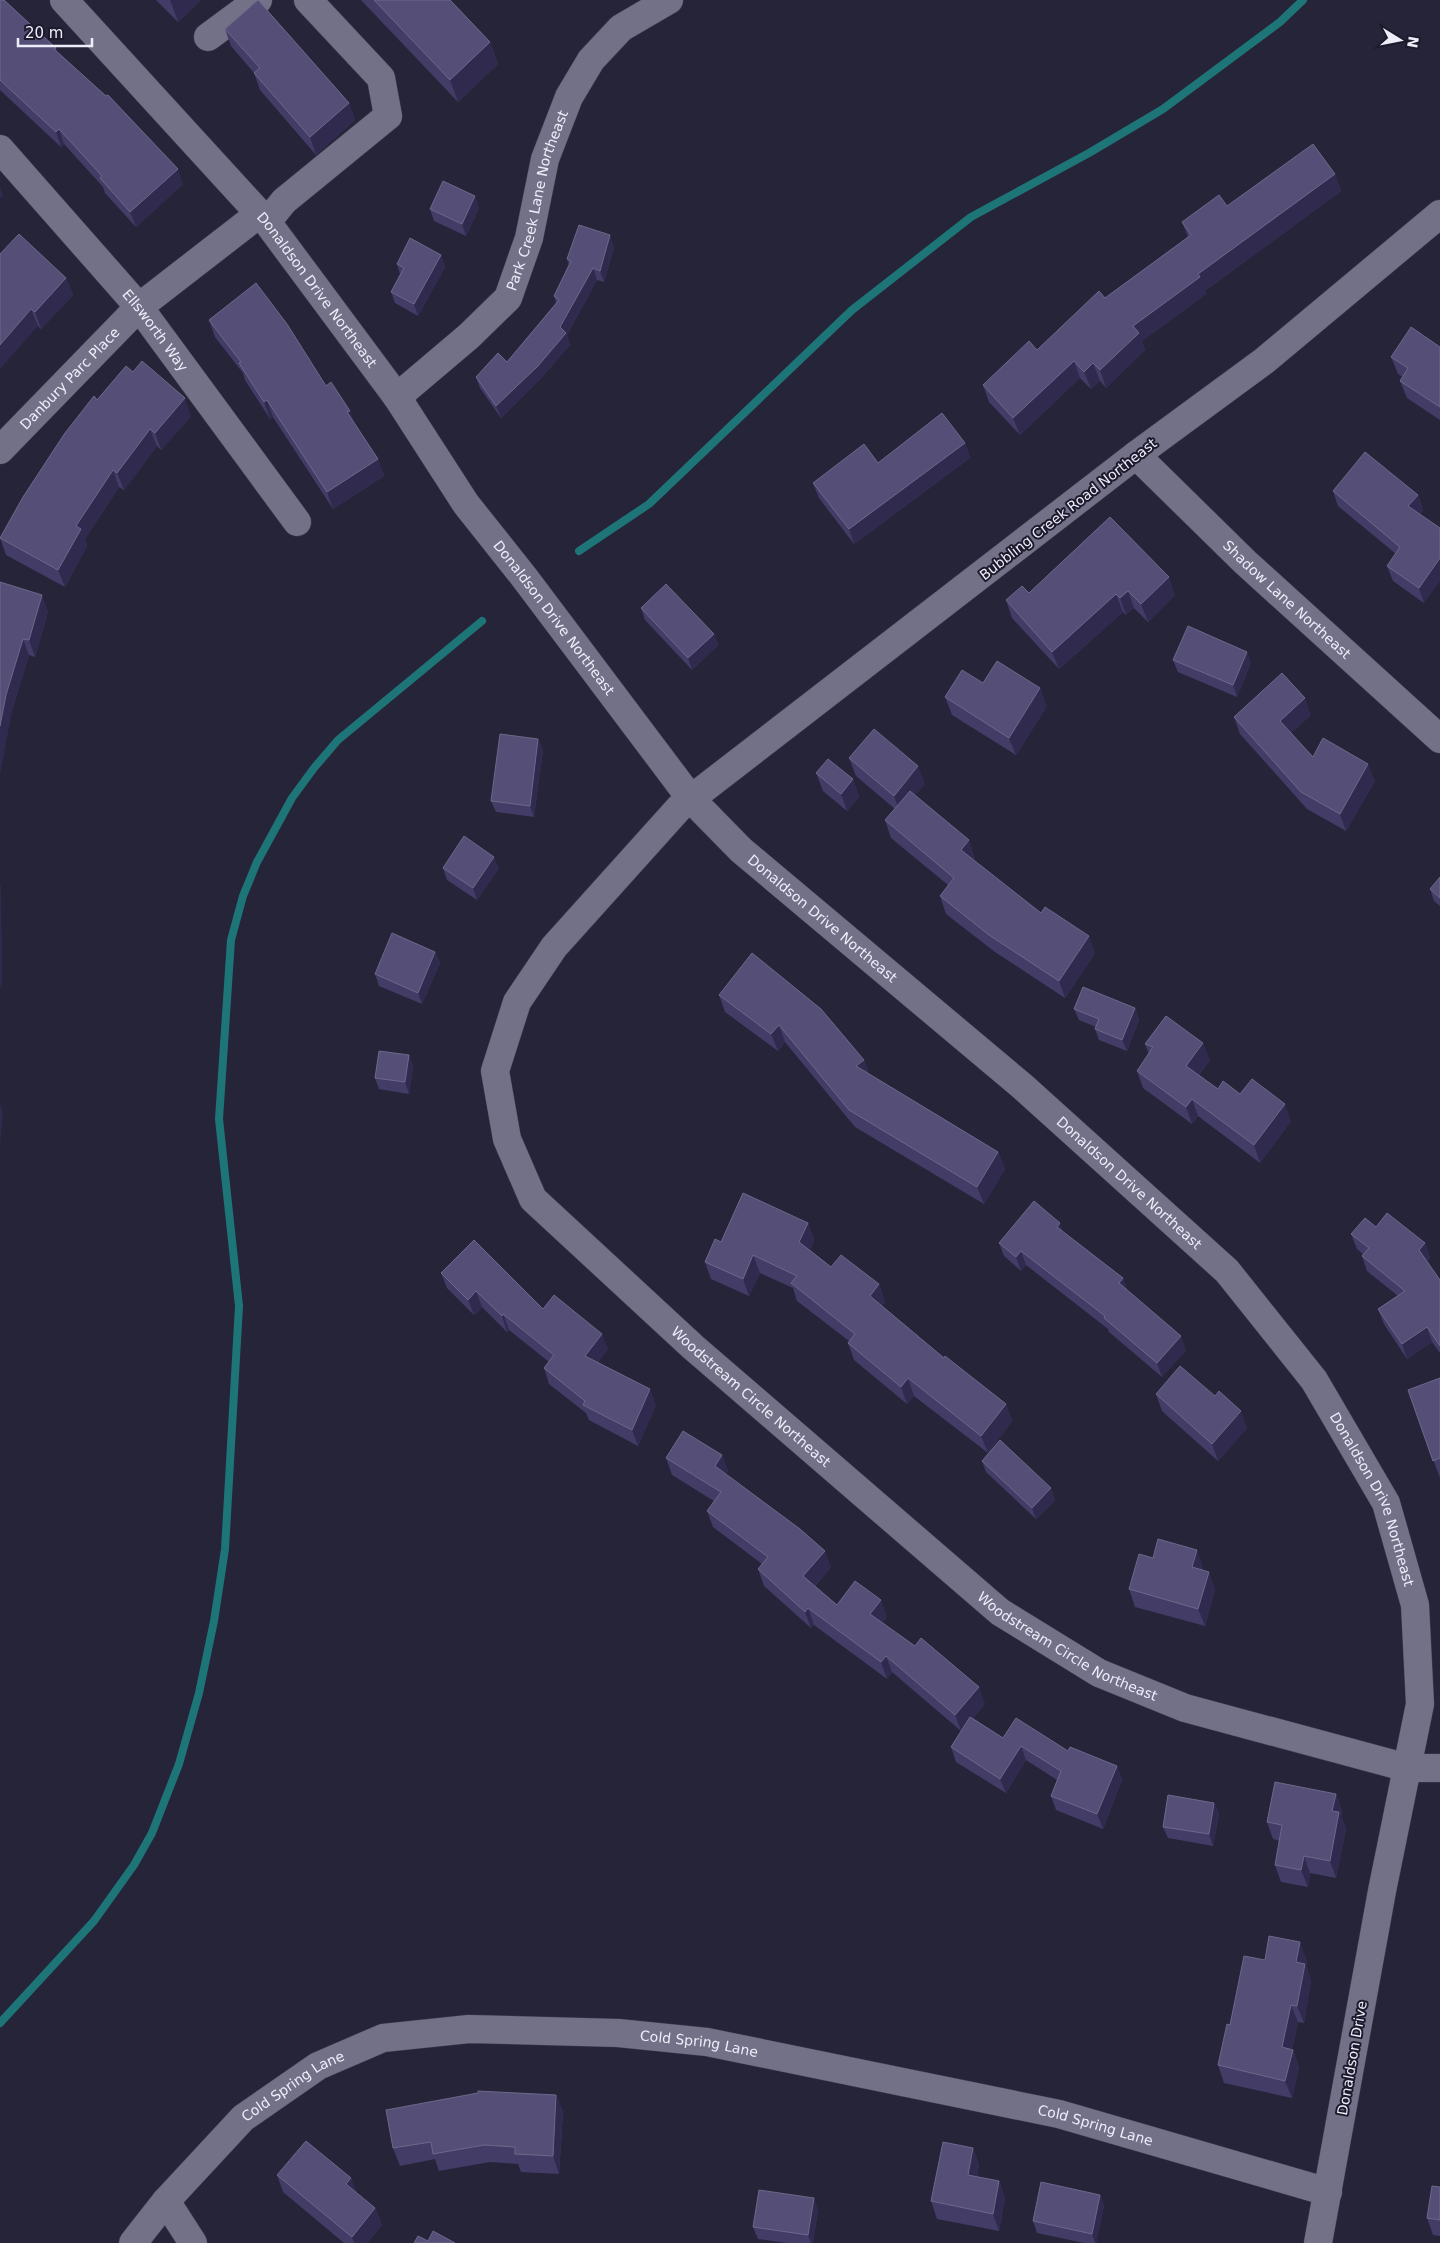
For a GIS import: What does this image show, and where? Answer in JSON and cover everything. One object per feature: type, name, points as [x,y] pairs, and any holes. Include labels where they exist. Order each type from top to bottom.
[{"type":"street","name":"Donaldson Drive Northeast","points":[[64,0],[263,218],[397,397],[466,504],[524,577],[692,799],[741,850],[1022,1086],[1227,1272],[1314,1380],[1386,1503],[1415,1606],[1420,1704],[1386,1873]]},
{"type":"street","points":[[208,37],[258,0]]},
{"type":"street","name":"Danbury Parc Place","points":[[0,450],[139,307],[263,218],[388,116],[381,78],[308,0]]},
{"type":"street","name":"Park Creek Lane Northeast","points":[[397,397],[468,336],[508,298],[528,238],[544,159],[569,97],[591,60],[621,28],[669,0]]},
{"type":"street","name":"Ellsworth Way","points":[[0,149],[139,307],[297,522]]},
{"type":"street","name":"Bubbling Creek Road Northeast","points":[[692,799],[1136,455],[1264,361],[1440,214]]},
{"type":"street","name":"Shadow Lane Northeast","points":[[1136,455],[1246,562],[1440,739]]},
{"type":"street","name":"Woodstream Circle Northeast","points":[[692,799],[679,808],[554,947],[517,1002],[495,1071],[507,1139],[533,1199],[693,1347],[1000,1612],[1099,1674],[1186,1708],[1408,1768],[1440,1768]]},
{"type":"street","name":"Donaldson Drive","points":[[1318,2243],[1386,1873]]},
{"type":"street","name":"Cold Spring Lane","points":[[133,2243],[166,2201],[243,2118],[318,2066],[383,2038],[469,2029],[618,2033],[707,2042],[1059,2114],[1328,2192]]},
{"type":"street","points":[[166,2201],[193,2243]]},
{"type":"building","points":[[0,0],[4,0],[56,48],[54,49],[106,96],[108,95],[178,169],[130,212],[100,178],[102,176],[59,129],[56,132],[0,80]]},
{"type":"building","points":[[258,0],[349,103],[310,137],[254,73],[260,68],[225,29]]},
{"type":"building","points":[[374,0],[450,0],[490,42],[450,80]]},
{"type":"building","points":[[1313,144],[1335,174],[1198,274],[1200,277],[1133,326],[1139,333],[1100,370],[1093,363],[1084,372],[1074,361],[1013,418],[983,385],[1029,341],[1037,350],[1099,291],[1105,298],[1191,235],[1182,222],[1219,195],[1227,206]]},
{"type":"building","points":[[443,181],[475,196],[462,224],[430,209]]},
{"type":"building","points":[[579,225],[610,235],[600,271],[593,268],[560,327],[566,333],[538,366],[496,406],[476,377],[498,353],[507,362],[559,300],[554,296],[571,261],[567,259]]},
{"type":"building","points":[[19,234],[66,278],[35,312],[31,309],[0,345],[0,254]]},
{"type":"building","points":[[410,238],[441,255],[414,304],[391,292],[404,268],[397,264]]},
{"type":"building","points":[[256,283],[287,324],[326,386],[331,382],[350,411],[347,412],[378,459],[327,492],[267,400],[264,402],[239,363],[241,362],[209,320]]},
{"type":"building","points":[[1411,327],[1440,347],[1440,407],[1400,381],[1408,368],[1391,357]]},
{"type":"building","points":[[142,361],[185,398],[155,433],[150,429],[117,473],[113,470],[76,526],[81,529],[58,570],[0,538],[23,497],[65,433],[94,396],[97,400],[126,366],[133,372]]},
{"type":"building","points":[[942,413],[965,443],[849,529],[813,483],[864,444],[878,463]]},
{"type":"building","points":[[1365,452],[1418,495],[1408,506],[1440,528],[1440,558],[1419,588],[1387,566],[1400,547],[1333,491]]},
{"type":"building","points":[[1110,517],[1169,577],[1141,604],[1128,591],[1120,598],[1116,594],[1052,652],[1006,600],[1022,586],[1029,593]]},
{"type":"building","points":[[0,582],[42,595],[29,640],[23,639],[6,695],[0,726]]},
{"type":"building","points":[[666,584],[714,634],[688,658],[641,608]]},
{"type":"building","points":[[1188,626],[1247,652],[1233,685],[1173,660]]},
{"type":"building","points":[[997,661],[1040,688],[1009,738],[945,697],[962,670],[983,683]]},
{"type":"building","points":[[1282,673],[1305,698],[1280,721],[1313,757],[1323,738],[1368,764],[1340,814],[1301,792],[1234,717]]},
{"type":"building","points":[[874,729],[918,766],[894,796],[849,758]]},
{"type":"building","points":[[500,734],[538,739],[530,806],[491,801]]},
{"type":"building","points":[[828,759],[853,779],[841,794],[816,773]]},
{"type":"building","points":[[910,791],[969,840],[961,850],[1041,913],[1045,907],[1089,936],[1059,981],[989,935],[940,896],[954,878],[885,820]]},
{"type":"building","points":[[464,836],[494,857],[473,888],[443,868]]},
{"type":"building","points":[[1440,877],[1440,898],[1430,889]]},
{"type":"building","points":[[392,933],[435,952],[418,993],[375,974]]},
{"type":"building","points":[[752,953],[821,1009],[864,1060],[856,1066],[998,1152],[977,1187],[849,1110],[779,1025],[771,1034],[719,995]]},
{"type":"building","points":[[1083,987],[1135,1008],[1122,1040],[1095,1029],[1099,1019],[1074,1009]]},
{"type":"building","points":[[1166,1016],[1203,1043],[1186,1066],[1218,1089],[1223,1081],[1240,1094],[1252,1079],[1285,1104],[1254,1145],[1192,1099],[1186,1107],[1137,1071],[1153,1047],[1145,1044]]},
{"type":"building","points":[[379,1051],[409,1055],[405,1082],[375,1078]]},
{"type":"building","points":[[743,1193],[808,1223],[799,1242],[831,1267],[841,1255],[879,1284],[870,1296],[944,1358],[945,1356],[1006,1404],[981,1436],[908,1378],[901,1387],[848,1343],[855,1334],[791,1283],[797,1276],[753,1255],[743,1279],[705,1262],[715,1239],[721,1242]]},
{"type":"building","points":[[1034,1201],[1060,1223],[1057,1227],[1123,1278],[1119,1283],[1181,1336],[1157,1363],[1104,1318],[1105,1316],[1021,1251],[1016,1257],[999,1243]]},
{"type":"building","points":[[1387,1213],[1425,1243],[1419,1250],[1440,1280],[1440,1346],[1427,1327],[1402,1344],[1378,1309],[1405,1291],[1362,1256],[1369,1248],[1351,1234],[1365,1218],[1376,1227]]},
{"type":"building","points":[[474,1240],[543,1309],[554,1295],[602,1334],[585,1356],[650,1389],[632,1430],[583,1405],[585,1401],[544,1368],[554,1355],[503,1314],[502,1316],[476,1291],[468,1300],[441,1273]]},
{"type":"building","points":[[1180,1366],[1215,1396],[1219,1391],[1241,1411],[1212,1444],[1156,1394]]},
{"type":"building","points":[[1440,1378],[1440,1458],[1433,1461],[1408,1390]]},
{"type":"building","points":[[683,1431],[722,1455],[715,1466],[800,1529],[825,1551],[803,1576],[837,1605],[855,1581],[881,1600],[870,1614],[915,1646],[921,1638],[979,1687],[955,1715],[886,1656],[881,1662],[808,1608],[805,1612],[758,1569],[768,1557],[707,1511],[721,1492],[666,1458]]},
{"type":"building","points":[[1000,1440],[1051,1488],[1032,1508],[982,1461]]},
{"type":"building","points":[[1158,1539],[1197,1550],[1192,1567],[1209,1572],[1198,1609],[1129,1589],[1139,1554],[1153,1558]]},
{"type":"building","points":[[970,1717],[1003,1738],[1016,1718],[1068,1751],[1070,1747],[1117,1766],[1097,1814],[1051,1796],[1061,1771],[1021,1746],[1000,1779],[951,1747]]},
{"type":"building","points":[[1275,1782],[1336,1794],[1332,1811],[1339,1812],[1330,1861],[1304,1856],[1301,1870],[1275,1865],[1282,1825],[1267,1822]]},
{"type":"building","points":[[1168,1795],[1214,1803],[1209,1834],[1163,1827]]},
{"type":"building","points":[[1269,1936],[1300,1942],[1296,1962],[1305,1964],[1297,2006],[1291,2005],[1282,2047],[1293,2050],[1285,2081],[1218,2065],[1227,2024],[1230,2025],[1244,1956],[1265,1960]]},
{"type":"building","points":[[478,2091],[556,2095],[553,2156],[515,2154],[515,2147],[484,2145],[433,2154],[431,2142],[393,2148],[386,2110],[478,2093]]},
{"type":"building","points":[[306,2141],[351,2178],[346,2184],[375,2208],[352,2237],[277,2175]]},
{"type":"building","points":[[943,2142],[973,2148],[968,2175],[999,2181],[993,2214],[931,2201]]},
{"type":"building","points":[[1041,2182],[1100,2195],[1092,2234],[1033,2221]]},
{"type":"building","points":[[1432,2186],[1440,2187],[1440,2220],[1427,2218]]},
{"type":"building","points":[[759,2190],[814,2198],[808,2235],[753,2227]]},
{"type":"building","points":[[433,2231],[455,2243],[414,2243],[418,2236],[428,2241]]},
{"type":"waterway","points":[[579,551],[649,504],[852,310],[971,217],[1089,153],[1163,109],[1280,22],[1303,0]]},
{"type":"waterway","points":[[0,2023],[94,1921],[134,1865],[152,1833],[179,1764],[199,1693],[214,1621],[225,1549],[239,1306],[219,1119],[231,940],[243,896],[257,862],[292,798],[338,740],[482,621]]}]
